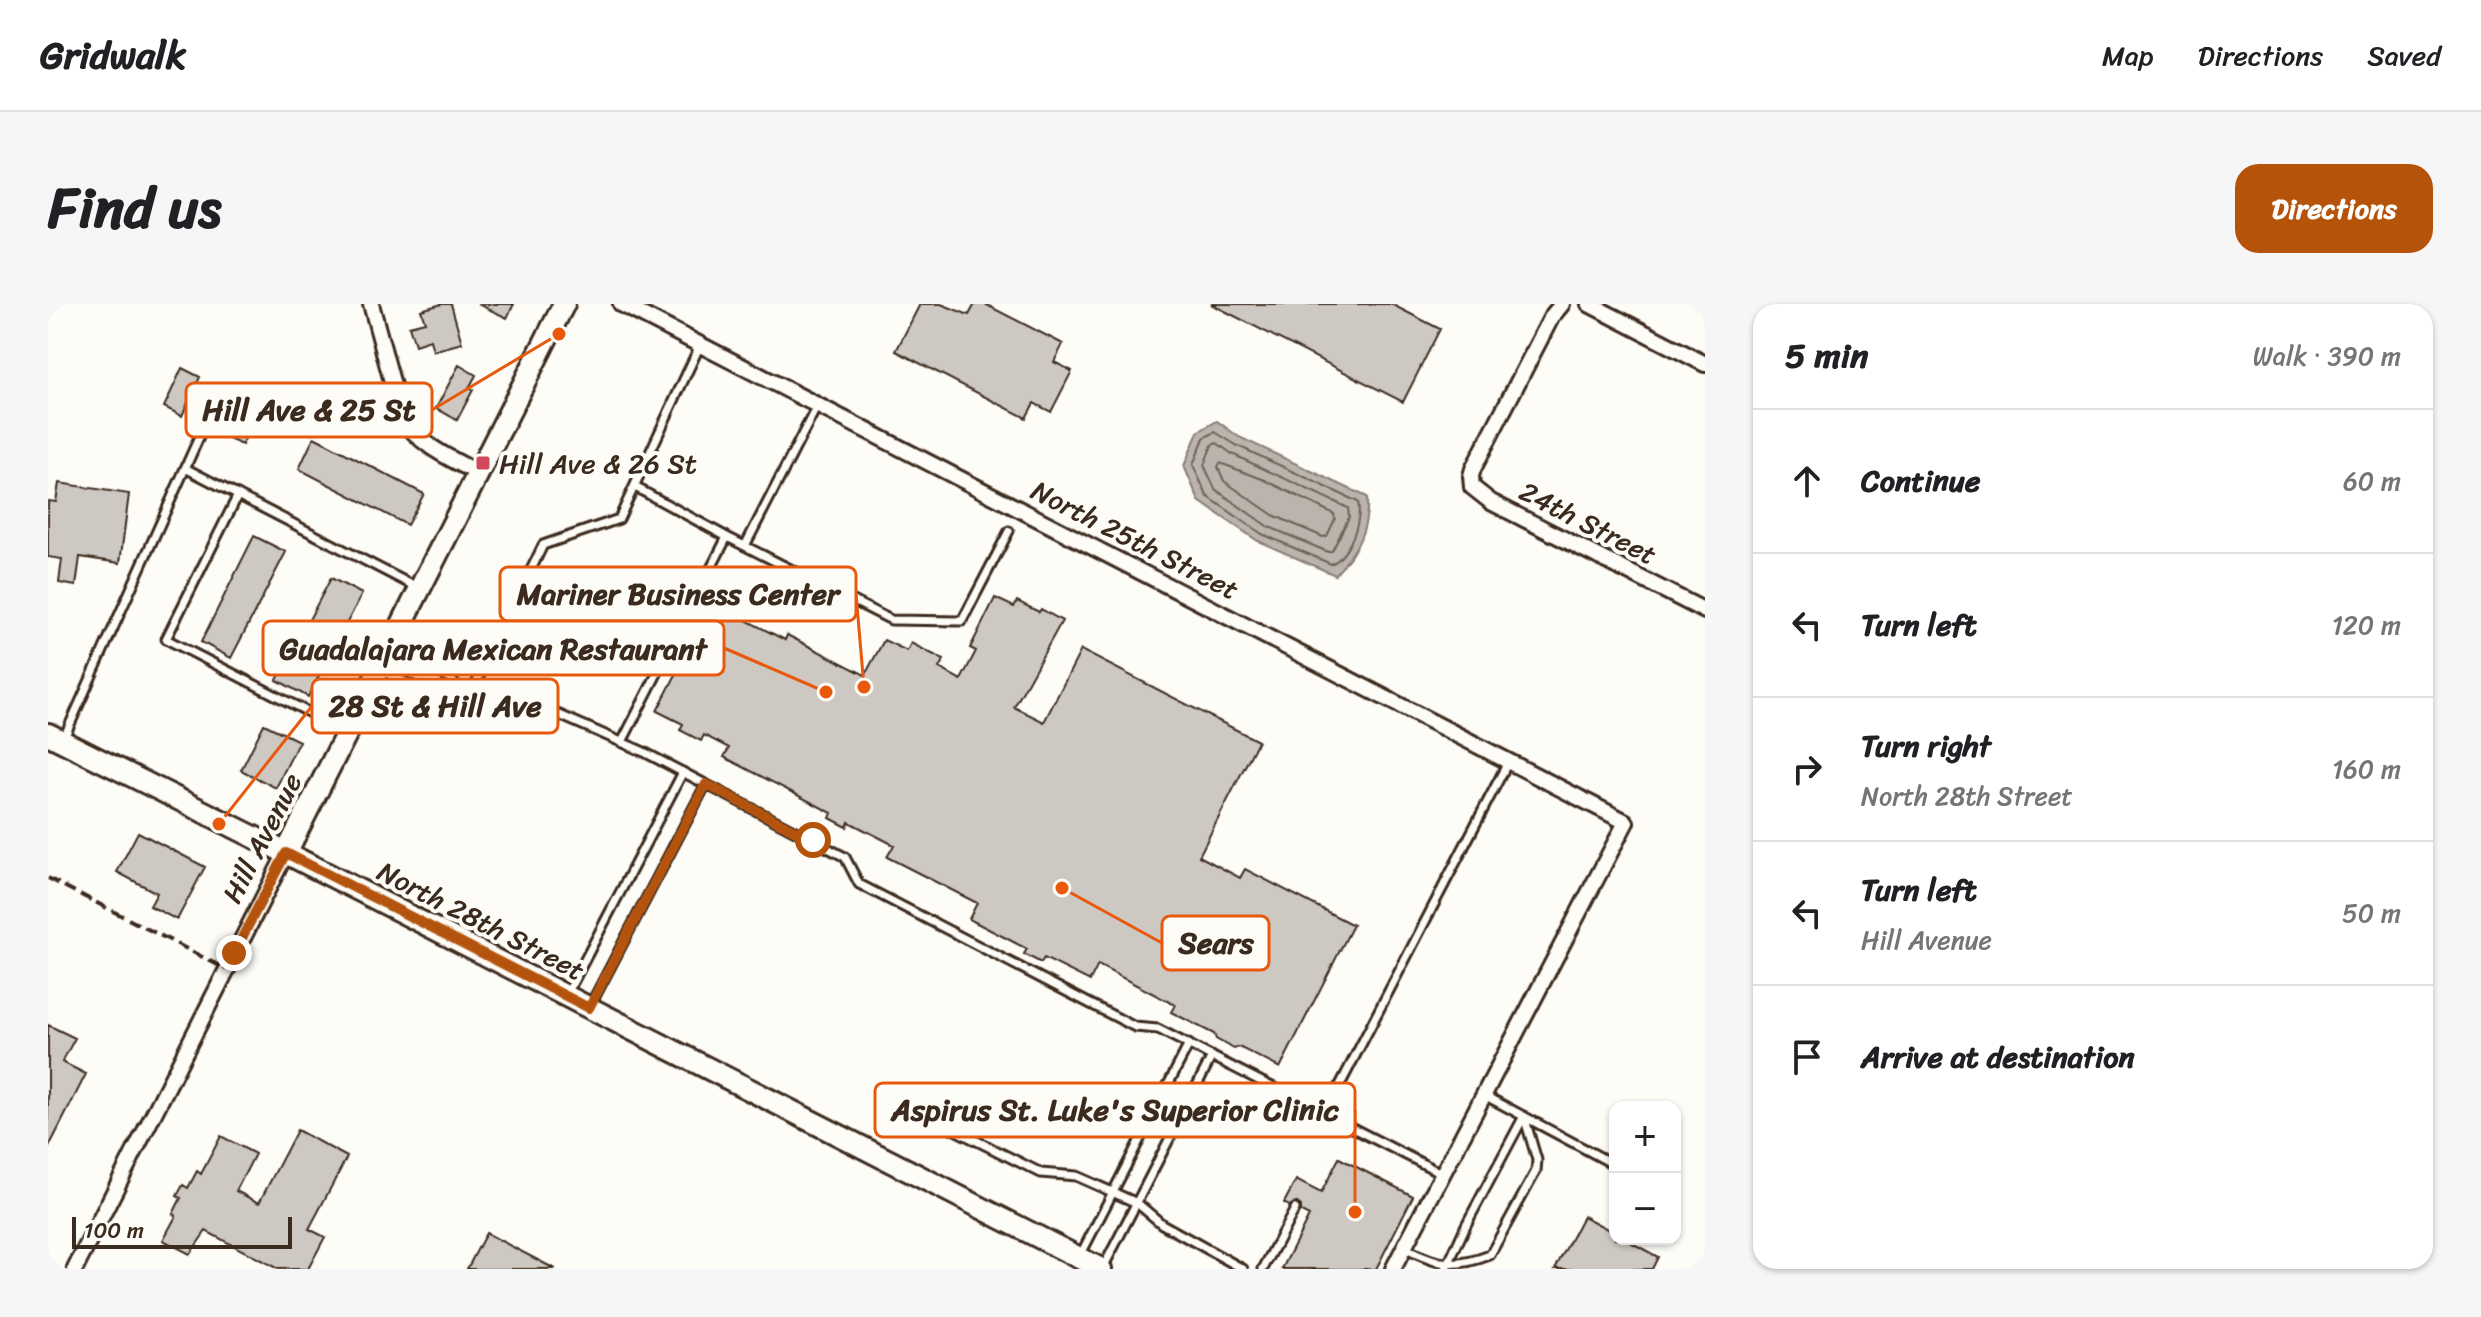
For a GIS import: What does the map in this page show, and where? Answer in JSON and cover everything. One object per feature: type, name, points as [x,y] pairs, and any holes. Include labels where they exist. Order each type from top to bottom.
[{"type":"main road","name":"Hill Avenue","points":[[286,853],[564,304]]},
{"type":"main road","name":"North 28th Street","points":[[55,738],[1102,1269]]},
{"type":"street","points":[[371,304],[401,415],[408,429],[420,440],[478,473]]},
{"type":"street","name":"North 25th Street","points":[[621,304],[1626,822],[1484,1095]]},
{"type":"street","name":"24th Street","points":[[1562,304],[1552,316],[1473,469],[1471,482],[1474,491],[1705,611]]},
{"type":"street","points":[[1589,304],[1705,364]]},
{"type":"street","name":"Hill Avenue","points":[[75,1269],[286,853]]},
{"type":"street","points":[[1393,1269],[1484,1095]]},
{"type":"lane","points":[[468,700],[543,545],[619,519],[700,345]]},
{"type":"lane","points":[[55,738],[218,395]]},
{"type":"lane","points":[[745,546],[817,406]]},
{"type":"lane","points":[[185,468],[419,588]]},
{"type":"lane","points":[[635,487],[891,620],[962,621],[1009,531]]},
{"type":"lane","points":[[238,495],[166,639],[347,732]]},
{"type":"lane","points":[[622,742],[727,537]]},
{"type":"lane","points":[[389,648],[450,678],[468,700]]},
{"type":"lane","points":[[378,669],[437,697],[539,706],[622,742],[845,857],[859,884],[1135,1027],[1158,1029],[1443,1174]]},
{"type":"lane","points":[[1325,1114],[1508,762]]},
{"type":"lane","points":[[566,996],[683,772]]},
{"type":"lane","points":[[589,1008],[706,784]]},
{"type":"lane","points":[[1079,1258],[1189,1044]]},
{"type":"lane","points":[[1102,1269],[1212,1056]]},
{"type":"lane","points":[[1484,1095],[1609,1162]]},
{"type":"lane","points":[[889,1097],[1041,1173],[1076,1176],[1137,1203],[1162,1224],[1243,1269]]},
{"type":"lane","points":[[1446,1268],[1455,1245],[1524,1116]]},
{"type":"lane","points":[[1404,1248],[1446,1268],[1490,1255],[1536,1171],[1537,1160],[1524,1116]]},
{"type":"lane","points":[[1263,1269],[1295,1209]]},
{"type":"water","points":[[1217,421],[1239,437],[1367,497],[1366,519],[1360,539],[1335,575],[1258,541],[1199,501],[1184,466],[1198,432]]},
{"type":"building","points":[[451,304],[462,343],[433,351],[430,340],[415,345],[409,326],[425,322],[421,310]]},
{"type":"building","points":[[478,304],[514,304],[507,318]]},
{"type":"building","points":[[920,304],[941,304],[969,315],[975,304],[985,304],[1063,344],[1054,362],[1072,371],[1051,412],[1034,403],[1026,418],[896,351]]},
{"type":"building","points":[[1211,304],[1391,304],[1440,329],[1403,402]]},
{"type":"building","points":[[459,365],[476,375],[469,388],[473,390],[457,420],[436,408]]},
{"type":"building","points":[[182,368],[200,377],[182,416],[164,407]]},
{"type":"building","points":[[243,396],[261,405],[242,445],[224,437]]},
{"type":"building","points":[[314,437],[424,494],[407,525],[299,469]]},
{"type":"building","points":[[59,483],[129,494],[120,563],[80,557],[76,586],[59,583],[62,559],[48,557],[48,501],[56,502]]},
{"type":"building","points":[[254,536],[286,552],[231,658],[201,642]]},
{"type":"building","points":[[331,578],[362,594],[308,697],[277,680]]},
{"type":"building","points":[[995,598],[1014,607],[1017,601],[1039,612],[1041,609],[1062,621],[1014,707],[1044,722],[1081,650],[1258,741],[1199,856],[1240,878],[1245,869],[1353,925],[1280,1068],[1216,1039],[1214,1034],[1171,1012],[1175,1005],[1098,965],[1090,981],[1044,958],[1041,963],[1024,954],[1027,949],[969,919],[977,903],[887,857],[894,845],[849,822],[847,827],[830,818],[832,813],[724,757],[729,748],[704,735],[701,741],[680,730],[683,724],[657,711],[713,603],[785,640],[787,635],[865,675],[884,640],[907,651],[911,643],[944,660],[939,668],[961,680],[976,651],[970,648]]},
{"type":"building","points":[[264,724],[299,741],[276,788],[241,770]]},
{"type":"building","points":[[138,832],[205,867],[177,920],[150,906],[157,893],[117,872]]},
{"type":"building","points":[[48,1025],[75,1038],[62,1062],[86,1074],[48,1149]]},
{"type":"building","points":[[297,1130],[347,1157],[309,1229],[325,1237],[308,1269],[278,1269],[206,1231],[190,1254],[163,1240],[176,1216],[173,1214],[181,1198],[177,1196],[183,1185],[188,1188],[197,1171],[201,1174],[221,1136],[255,1154],[236,1191],[259,1203]]},
{"type":"building","points":[[1339,1158],[1413,1196],[1376,1269],[1282,1269],[1309,1216],[1301,1212],[1301,1206],[1297,1203],[1289,1206],[1284,1203],[1296,1180],[1321,1193]]},
{"type":"building","points":[[1583,1216],[1609,1230],[1609,1245],[1636,1245],[1658,1257],[1652,1269],[1555,1269]]},
{"type":"building","points":[[486,1233],[555,1269],[467,1269]]},
{"type":"railway","points":[[48,878],[226,969]]},
{"type":"place","name":"Hill Ave & 25 St","points":[[559,334]]},
{"type":"place","name":"Hill Ave & 26 St","points":[[483,463]]},
{"type":"place","name":"Mariner Business Center","points":[[864,687]]},
{"type":"place","name":"Guadalajara Mexican Restaurant","points":[[826,692]]},
{"type":"place","name":"28 St & Hill Ave","points":[[219,824]]},
{"type":"place","name":"Sears","points":[[1062,888]]},
{"type":"place","name":"Aspirus St. Luke's Superior Clinic","points":[[1355,1212]]},
{"type":"route","points":[[234,953],[286,853],[589,1008],[706,784],[813,840]]}]
